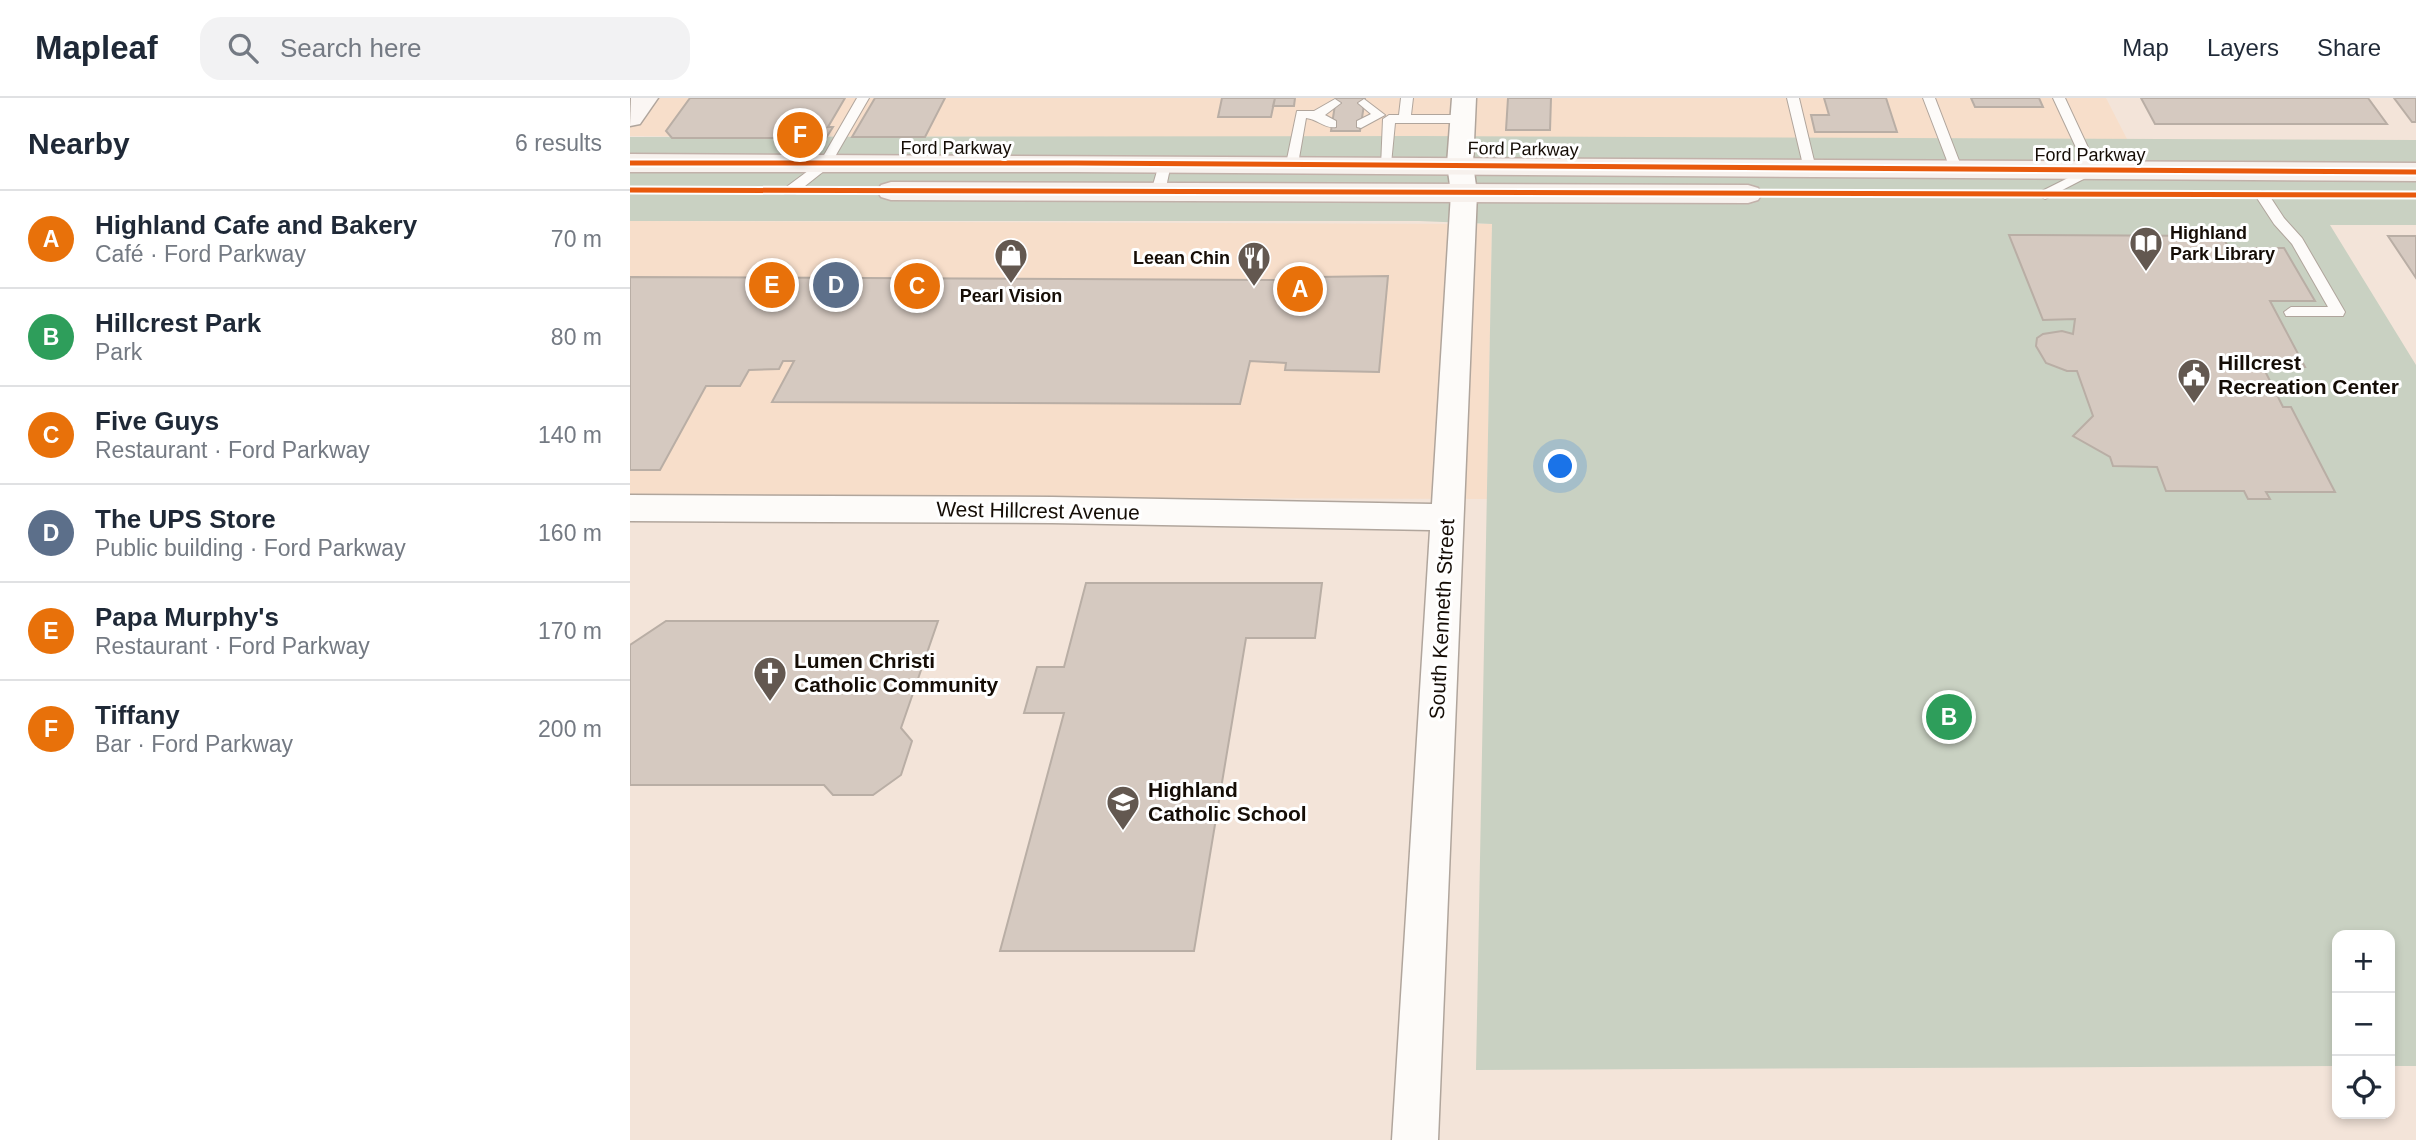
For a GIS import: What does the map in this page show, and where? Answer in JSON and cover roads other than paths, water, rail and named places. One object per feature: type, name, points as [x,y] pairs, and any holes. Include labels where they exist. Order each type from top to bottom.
[{"type":"main road","name":"Ford Parkway","points":[[630,163],[1460,164],[2416,172]]},
{"type":"main road","name":"Ford Parkway","points":[[630,190],[2416,195]]},
{"type":"street","points":[[630,118],[645,98]]},
{"type":"street","name":"South Kenneth Street","points":[[1415,1140],[1464,193],[1460,164],[1464,109]]},
{"type":"street","name":"West Hillcrest Avenue","points":[[630,508],[1052,510],[1447,517]]},
{"type":"lane","points":[[790,191],[825,164],[863,98]]},
{"type":"lane","points":[[1405,119],[1407,98]]},
{"type":"lane","points":[[1793,98],[1810,169]]},
{"type":"lane","points":[[1929,98],[1957,170]]},
{"type":"lane","points":[[2045,195],[2093,170],[2059,98]]},
{"type":"lane","points":[[1384,117],[1363,114],[1405,119],[1464,109]]},
{"type":"lane","points":[[1292,164],[1301,114],[1316,114],[1334,114],[1316,114]]},
{"type":"lane","points":[[1384,117],[1385,164]]},
{"type":"lane","points":[[1158,192],[1165,164]]},
{"type":"lane","points":[[2262,195],[2279,221],[2297,241],[2338,312],[2291,312]]},
{"type":"place","name":"Tiffany","points":[[800,135]]},
{"type":"place","name":"Highland Park Library","points":[[2146,273]]},
{"type":"place","name":"Papa Murphy's","points":[[772,285]]},
{"type":"place","name":"The UPS Store","points":[[836,285]]},
{"type":"place","name":"Pearl Vision","points":[[1011,285]]},
{"type":"place","name":"Five Guys","points":[[917,286]]},
{"type":"place","name":"Leean Chin","points":[[1254,288]]},
{"type":"place","name":"Highland Cafe and Bakery","points":[[1300,289]]},
{"type":"place","name":"Hillcrest Recreation Center","points":[[2194,405]]},
{"type":"place","name":"Lumen Christi Catholic Community","points":[[770,703]]},
{"type":"place","name":"Hillcrest Park","points":[[1949,717]]},
{"type":"place","name":"Highland Catholic School","points":[[1123,832]]}]
